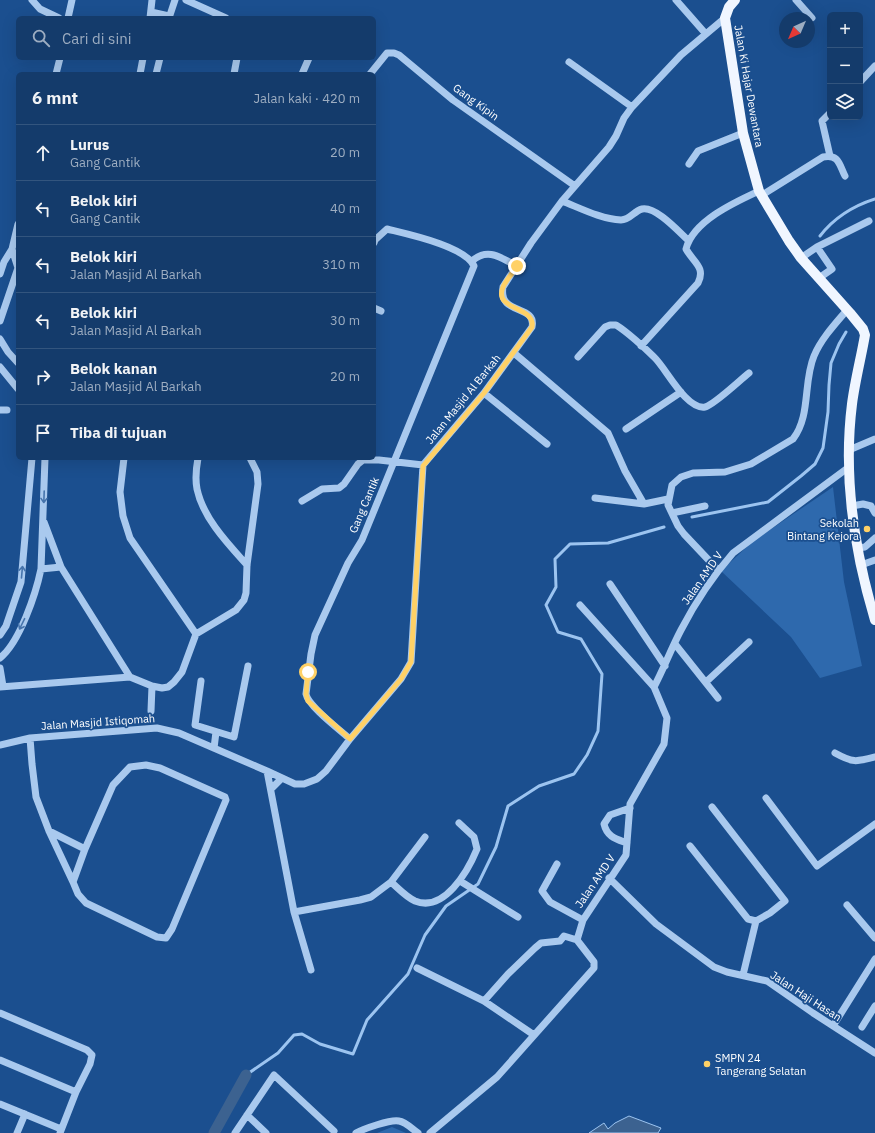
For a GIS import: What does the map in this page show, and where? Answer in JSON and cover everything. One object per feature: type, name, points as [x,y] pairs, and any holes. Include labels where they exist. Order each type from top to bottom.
[{"type":"main road","name":"Jalan Ki Hajar Dewantara","points":[[735,0],[729,7],[724,18],[743,133],[760,193],[789,241],[822,275],[848,312],[863,329],[865,335],[852,404],[849,467],[857,548],[875,620]]},
{"type":"street","points":[[32,0],[40,9],[55,16]]},
{"type":"street","points":[[68,16],[72,0]]},
{"type":"street","points":[[150,15],[152,0]]},
{"type":"street","points":[[169,16],[175,0]]},
{"type":"street","points":[[186,0],[222,16]]},
{"type":"street","points":[[676,0],[705,33]]},
{"type":"street","points":[[796,0],[807,12]]},
{"type":"street","name":"Jalan Masjid Al Barkah","points":[[423,466],[484,393],[532,327],[533,323],[529,315],[509,306],[501,296],[503,287],[532,243],[562,201],[609,147],[624,118],[632,107],[681,55],[724,18]]},
{"type":"street","name":"Gang Kipin","points":[[372,72],[388,54],[394,53],[399,55],[458,104],[575,186]]},
{"type":"street","points":[[56,72],[60,60]]},
{"type":"street","points":[[140,72],[143,60]]},
{"type":"street","points":[[156,72],[160,60]]},
{"type":"street","points":[[234,72],[237,60]]},
{"type":"street","points":[[303,72],[308,60]]},
{"type":"street","points":[[569,62],[632,107]]},
{"type":"street","points":[[863,79],[875,66]]},
{"type":"street","points":[[827,116],[822,121],[830,156]]},
{"type":"street","points":[[689,164],[698,151],[743,133]]},
{"type":"street","points":[[641,346],[698,283],[701,277],[701,271],[686,249],[688,243],[698,229],[711,217],[760,193],[823,157],[830,156],[838,160],[845,176]]},
{"type":"street","points":[[562,201],[601,215],[621,220],[627,219],[641,209],[648,209],[664,219],[688,243]]},
{"type":"street","points":[[803,257],[815,248],[869,221]]},
{"type":"street","points":[[376,239],[387,229],[423,238],[448,247],[459,252],[472,261],[482,254],[493,255],[517,266]]},
{"type":"street","points":[[0,274],[4,262],[12,249],[16,232]]},
{"type":"street","points":[[815,248],[832,269],[822,275]]},
{"type":"street","points":[[12,249],[16,262]]},
{"type":"street","name":"Gang Cantik","points":[[350,739],[312,705],[307,698],[306,694],[311,654],[316,635],[348,563],[362,540],[394,462],[474,266],[472,261]]},
{"type":"street","points":[[4,262],[16,267]]},
{"type":"street","points":[[0,321],[16,274]]},
{"type":"street","points":[[718,570],[684,534],[668,506],[672,485],[681,477],[693,473],[725,472],[751,464],[793,439],[797,434],[803,420],[809,374],[814,355],[828,333],[848,312]]},
{"type":"street","points":[[578,357],[605,327],[612,324],[618,327],[654,357],[681,392],[699,407],[706,406],[749,373]]},
{"type":"street","points":[[0,339],[8,352],[16,361]]},
{"type":"street","points":[[514,353],[608,433],[625,471],[644,504]]},
{"type":"street","points":[[0,367],[16,387]]},
{"type":"street","points":[[626,429],[681,392]]},
{"type":"street","points":[[484,393],[547,444]]},
{"type":"street","points":[[849,450],[875,439]]},
{"type":"street","points":[[0,635],[6,626],[21,582],[32,460]]},
{"type":"street","points":[[0,658],[11,644],[21,626],[38,584],[43,518],[45,460]]},
{"type":"street","points":[[124,460],[120,492],[123,516],[130,538],[196,634]]},
{"type":"street","points":[[198,460],[196,484],[202,503],[212,523],[230,547],[247,565]]},
{"type":"street","points":[[0,668],[1,687],[130,677],[152,686],[164,688],[178,678],[185,665],[196,634],[236,610],[241,605],[246,593],[247,565],[258,484],[257,472],[251,460]]},
{"type":"street","points":[[264,769],[294,784],[304,784],[317,779],[326,771],[350,739],[401,679],[411,662],[423,466],[379,460],[363,460],[339,488],[322,489],[302,501]]},
{"type":"street","name":"Jalan AMD V","points":[[577,940],[582,920],[626,855],[630,804],[664,744],[667,718],[654,687],[681,631],[703,591],[718,570],[733,553],[849,467]]},
{"type":"street","points":[[595,498],[644,504],[668,500]]},
{"type":"street","points":[[852,506],[862,504],[871,506],[875,513]]},
{"type":"street","points":[[672,513],[705,506]]},
{"type":"street","points":[[43,518],[61,567],[130,677]]},
{"type":"street","points":[[857,548],[865,547],[875,538]]},
{"type":"street","points":[[861,564],[875,560]]},
{"type":"street","points":[[40,569],[61,567]]},
{"type":"street","points":[[610,584],[665,666]]},
{"type":"street","points":[[580,605],[654,687]]},
{"type":"street","points":[[706,682],[749,642]]},
{"type":"street","points":[[675,644],[718,698]]},
{"type":"street","points":[[201,681],[195,725],[234,737],[248,666]]},
{"type":"street","points":[[151,711],[152,686]]},
{"type":"street","name":"Jalan Masjid Istiqomah","points":[[0,745],[30,738],[157,728],[179,733],[264,769]]},
{"type":"street","points":[[214,748],[216,732]]},
{"type":"street","points":[[30,738],[36,797],[49,831],[78,894],[86,903],[157,937],[166,938],[169,935],[226,800],[224,797],[160,768],[146,765],[130,767],[113,785],[85,849],[73,882]]},
{"type":"street","points":[[835,754],[848,760],[860,761],[875,756]]},
{"type":"street","points":[[264,769],[271,789],[271,796],[294,912],[311,970]]},
{"type":"street","points":[[271,789],[282,778]]},
{"type":"street","points":[[766,798],[817,866],[875,824]]},
{"type":"street","points":[[690,846],[748,919],[756,921],[786,901],[712,807]]},
{"type":"street","points":[[627,843],[612,837],[605,830],[604,824],[610,816],[630,808]]},
{"type":"street","points":[[391,882],[414,901],[428,904],[441,898],[460,881],[471,863],[477,849],[474,838],[459,823]]},
{"type":"street","points":[[49,831],[85,849]]},
{"type":"street","points":[[294,912],[371,897],[391,882],[425,837]]},
{"type":"street","points":[[557,864],[542,891],[550,902],[582,920]]},
{"type":"street","name":"Jalan Haji Hasan","points":[[609,878],[656,924],[708,963],[720,969],[767,981],[875,1053]]},
{"type":"street","points":[[460,881],[518,917]]},
{"type":"street","points":[[847,905],[875,938]]},
{"type":"street","points":[[743,975],[756,921]]},
{"type":"street","points":[[430,1133],[497,1077],[594,968],[594,962],[577,940],[564,936],[560,940],[542,943],[508,974],[484,1001]]},
{"type":"street","points":[[833,1026],[875,959]]},
{"type":"street","points":[[417,968],[484,1001],[534,1035]]},
{"type":"street","points":[[862,1027],[875,1006]]},
{"type":"street","points":[[0,1013],[91,1053],[93,1057],[76,1092],[60,1131],[0,1104]]},
{"type":"street","points":[[0,1060],[76,1092]]},
{"type":"street","points":[[235,1133],[274,1075],[334,1131]]},
{"type":"street","points":[[17,1133],[25,1114]]},
{"type":"street","points":[[247,1116],[266,1133]]},
{"type":"street","points":[[356,1133],[398,1120],[418,1133]]},
{"type":"shaded area","points":[[833,487],[844,582],[862,666],[820,678],[791,637],[721,571],[752,542]]},
{"type":"shaded area","points":[[629,1116],[661,1128],[658,1133],[589,1133],[604,1123],[608,1129],[615,1123]]},
{"type":"shaded area","points":[[392,1127],[406,1133],[377,1133]]},
{"type":"waterway","points":[[820,236],[844,213],[875,199]]},
{"type":"waterway","points":[[692,517],[768,502],[815,464],[823,448],[828,412],[831,363],[846,332]]},
{"type":"waterway","points":[[246,1075],[278,1053],[294,1035],[302,1034],[320,1044],[353,1054],[367,1020],[408,974],[425,935],[446,906],[478,884],[496,847],[508,806],[539,786],[574,774],[587,755],[598,731],[602,674],[581,639],[558,632],[546,605],[556,587],[555,559],[570,544],[608,543],[664,527]]},
{"type":"waterway","points":[[214,1133],[246,1075]]},
{"type":"place","name":"Sekolah Bintang Kejora","points":[[867,529]]},
{"type":"place","name":"SMPN 24 Tangerang Selatan","points":[[707,1064]]},
{"type":"route","points":[[308,672],[306,694],[308,701],[350,739],[401,679],[411,662],[423,466],[484,393],[532,327],[533,323],[529,315],[509,306],[501,296],[503,287],[517,266]]}]
